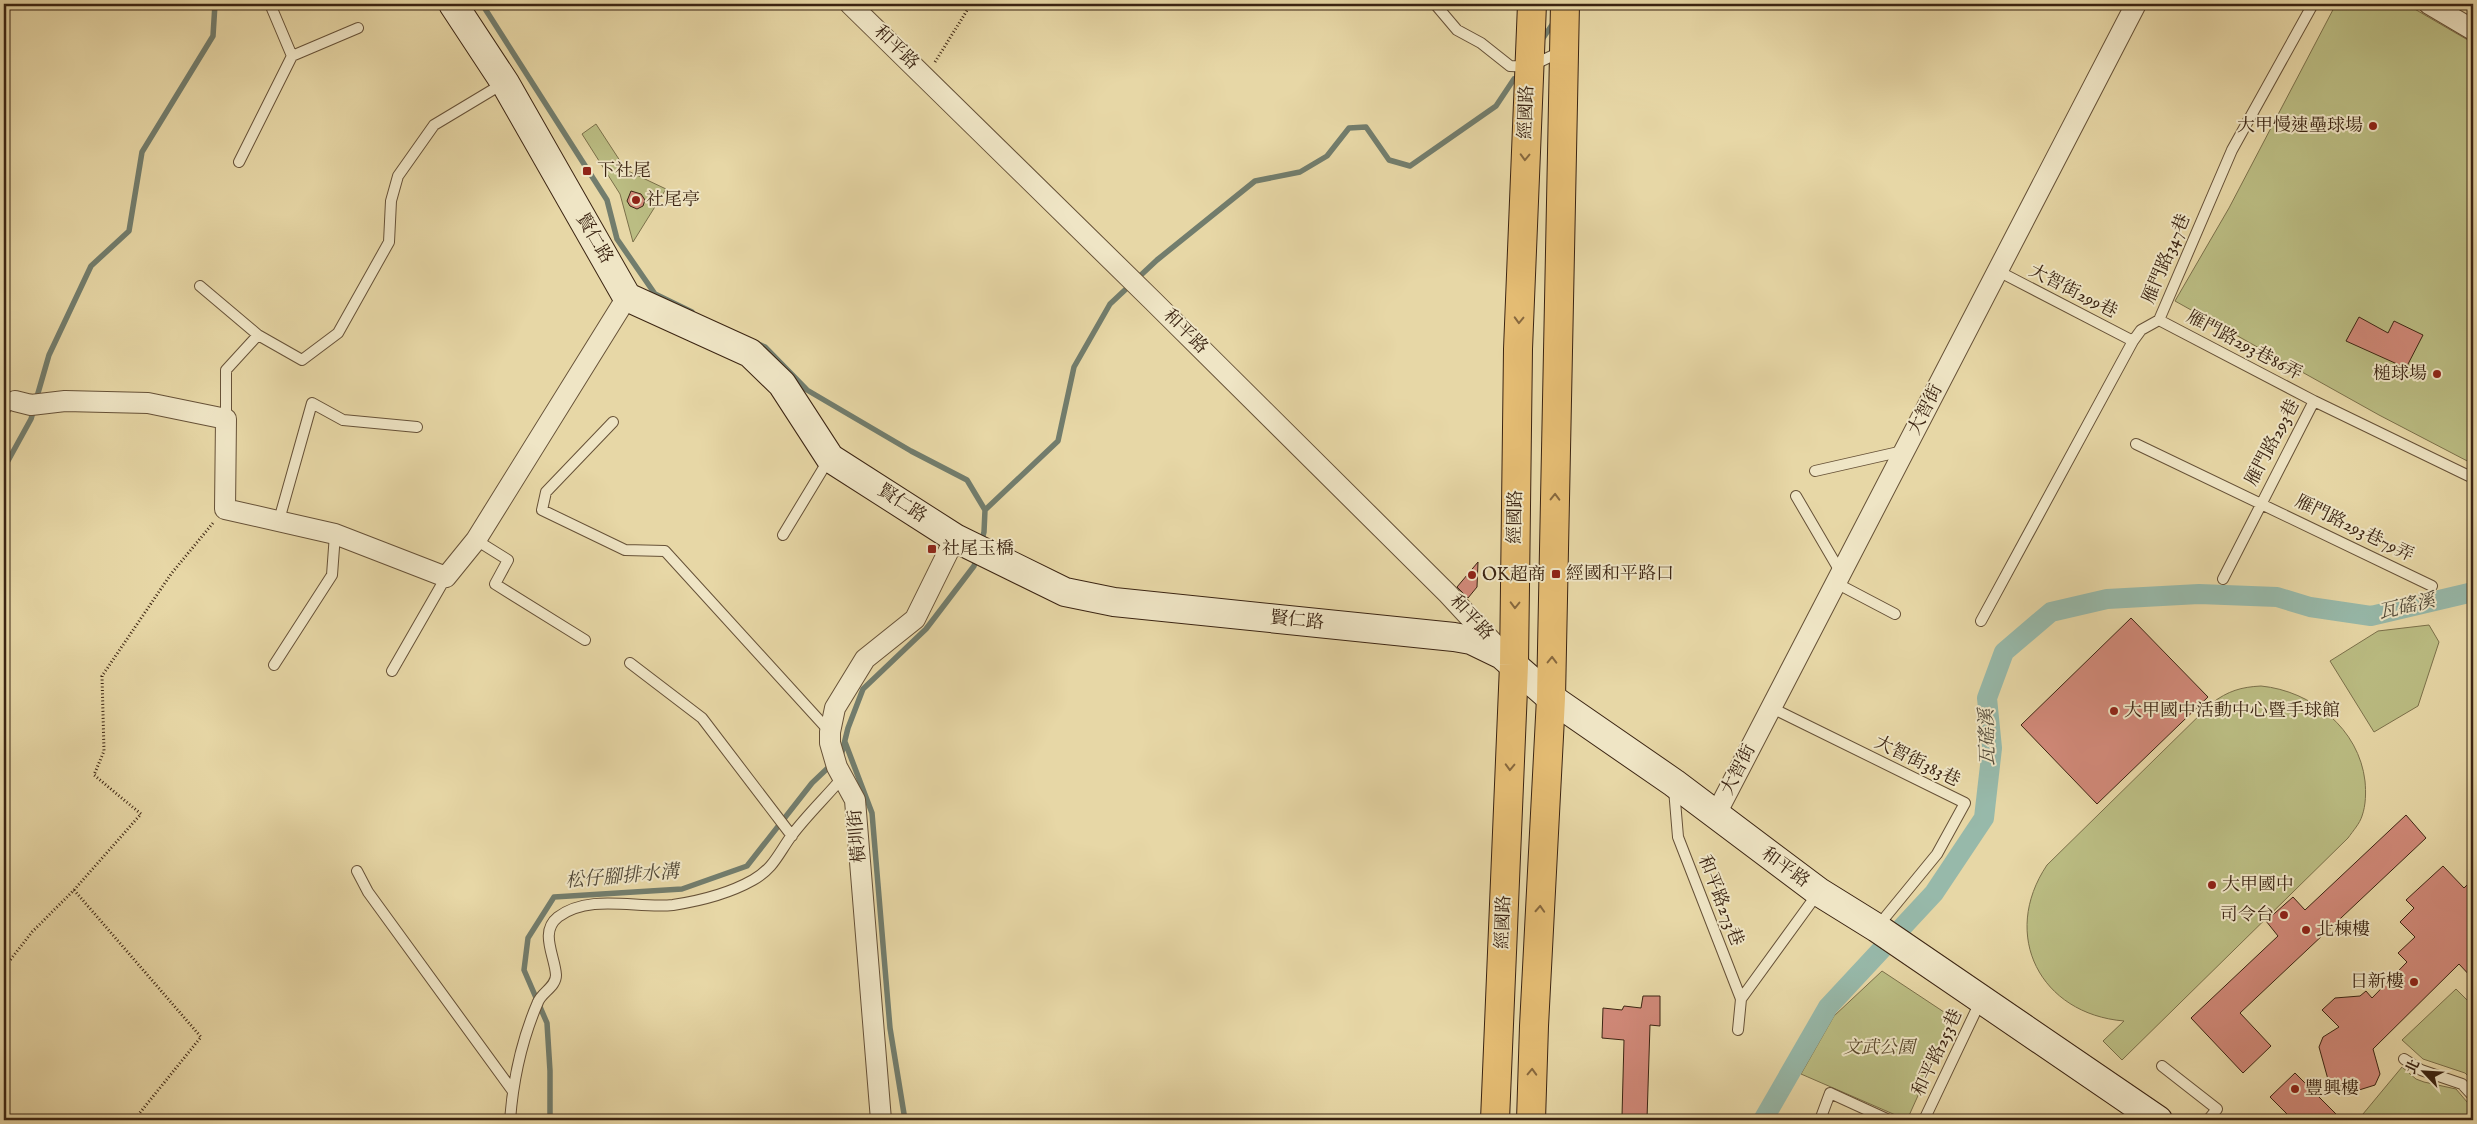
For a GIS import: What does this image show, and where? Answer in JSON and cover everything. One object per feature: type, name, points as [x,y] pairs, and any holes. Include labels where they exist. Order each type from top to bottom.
[{"type":"main road","name":"經國路","points":[[1495,1120],[1514,665],[1518,349],[1532,4]]},
{"type":"main road","name":"經國路","points":[[1531,1120],[1551,698],[1565,4]]},
{"type":"street","name":"賢仁路","points":[[453,4],[505,82],[627,297],[750,354],[782,384],[830,458],[955,538],[1038,580],[1065,592],[1091,599],[1454,637],[1489,648],[1514,665],[1551,698]]},
{"type":"street","name":"和平路","points":[[850,4],[1120,268],[1448,594],[1514,665]]},
{"type":"street","name":"大智街","points":[[1715,816],[2136,4]]},
{"type":"street","points":[[2429,4],[2473,30]]},
{"type":"street","points":[[17,406],[65,401],[148,403],[226,418],[225,509],[335,534],[446,577],[476,540],[627,297]]},
{"type":"street","name":"橫圳街","points":[[881,1120],[855,800],[840,773],[830,737],[835,708],[865,659],[915,619],[955,538]]},
{"type":"street","name":"和平路","points":[[1551,698],[1674,783],[1715,816],[1819,892],[1877,928],[1981,1000]]},
{"type":"street","points":[[1981,1000],[2158,1120]]},
{"type":"lane","points":[[270,4],[292,56]]},
{"type":"lane","points":[[1435,4],[1457,30],[1481,44],[1510,66],[1529,67],[1563,51]]},
{"type":"lane","name":"雁門路347巷","points":[[1981,621],[2133,341],[2141,330],[2159,320],[2232,150],[2312,4]]},
{"type":"lane","points":[[240,162],[292,56],[358,28]]},
{"type":"lane","points":[[200,286],[258,335],[302,360],[338,333],[389,242],[391,201],[398,176],[434,126],[505,82]]},
{"type":"lane","name":"大智街299巷","points":[[1998,271],[2133,341]]},
{"type":"lane","name":"雁門路293巷86弄","points":[[2159,320],[2314,401]]},
{"type":"lane","points":[[226,418],[226,370],[258,335]]},
{"type":"lane","name":"雁門路293巷","points":[[2223,579],[2260,502],[2314,401],[2473,478]]},
{"type":"lane","points":[[279,520],[312,404],[343,420],[417,427]]},
{"type":"lane","points":[[613,422],[546,492],[542,510],[624,550],[665,551],[830,737]]},
{"type":"lane","name":"雁門路293巷79弄","points":[[2136,444],[2432,586]]},
{"type":"lane","points":[[1815,470],[1904,451]]},
{"type":"lane","points":[[783,535],[830,458]]},
{"type":"lane","points":[[1796,496],[1838,578],[1895,614]]},
{"type":"lane","points":[[274,665],[332,575],[335,534]]},
{"type":"lane","points":[[476,540],[508,560],[495,584],[585,640]]},
{"type":"lane","points":[[392,672],[446,577]]},
{"type":"lane","points":[[630,663],[702,718],[792,836]]},
{"type":"lane","name":"大智街383巷","points":[[1772,708],[1965,803],[1936,854],[1877,928]]},
{"type":"lane","points":[[510,1120],[512,1090],[529,1025],[539,1000],[550,988],[556,976],[550,950],[549,934],[552,925],[558,918],[574,909],[592,905],[672,905],[702,899],[738,887],[767,871],[840,773]]},
{"type":"lane","name":"和平路273巷","points":[[1674,783],[1678,837],[1741,999],[1738,1030]]},
{"type":"lane","points":[[357,871],[368,892],[512,1090]]},
{"type":"lane","points":[[1741,999],[1819,892]]},
{"type":"lane","name":"和平路253巷","points":[[1924,1120],[1981,1000]]},
{"type":"lane","points":[[2404,1059],[2421,1070],[2462,1084],[2473,1096]]},
{"type":"lane","points":[[2162,1066],[2217,1109],[2208,1120]]},
{"type":"lane","points":[[1820,1120],[1830,1093],[1889,1120]]},
{"type":"path","points":[[926,78],[971,4]]},
{"type":"path","points":[[4,968],[32,932],[74,890],[141,814],[94,775],[104,751],[102,676],[171,574],[225,509]]},
{"type":"path","points":[[74,890],[201,1037],[134,1120]]},
{"type":"green space","name":"大甲慢速壘球場","points":[[2336,4],[2406,4],[2473,43],[2473,464],[2379,415],[2175,301],[2229,208]]},
{"type":"green space","points":[[596,124],[626,170],[666,189],[633,242],[620,194],[582,134]]},
{"type":"green space","points":[[2429,625],[2439,642],[2418,706],[2374,732],[2330,661],[2378,631]]},
{"type":"green space","points":[[2261,686],[2280,689],[2298,696],[2330,716],[2343,729],[2361,762],[2365,781],[2366,794],[2361,819],[2348,838],[2122,1060],[2103,1041],[2124,1021],[2095,1015],[2070,1004],[2050,987],[2036,967],[2029,943],[2027,918],[2033,892],[2047,865],[2212,703],[2235,690]]},
{"type":"green space","name":"文武公園","points":[[1882,971],[1953,1018],[1907,1120],[1801,1074],[1834,1016]]},
{"type":"green space","points":[[2456,989],[2473,1006],[2473,1081],[2465,1073],[2423,1059],[2402,1040]]},
{"type":"green space","points":[[2402,1067],[2416,1079],[2456,1089],[2473,1109],[2473,1120],[2358,1120]]},
{"type":"building","name":"社尾亭","points":[[631,191],[641,194],[645,200],[643,206],[637,209],[630,206],[627,201]]},
{"type":"building","points":[[2359,317],[2388,333],[2394,321],[2423,335],[2406,368],[2346,341]]},
{"type":"building","name":"OK超商","points":[[1478,562],[1477,587],[1468,598],[1457,587]]},
{"type":"building","name":"大甲國中活動中心暨手球館","points":[[2131,618],[2208,697],[2097,804],[2021,725]]},
{"type":"building","name":"北棟樓","points":[[2406,815],[2426,838],[2240,1013],[2271,1046],[2243,1073],[2191,1018],[2278,936],[2266,921],[2293,897],[2305,910]]},
{"type":"building","name":"日新樓","points":[[2443,866],[2464,888],[2473,879],[2473,979],[2459,964],[2373,1049],[2380,1074],[2375,1085],[2359,1090],[2329,1083],[2319,1047],[2323,1037],[2339,1027],[2322,1010],[2335,998],[2360,996],[2366,991],[2372,998],[2407,962],[2398,953],[2415,937],[2400,922],[2414,908],[2406,900]]},
{"type":"building","points":[[1643,996],[1660,996],[1660,1026],[1650,1025],[1647,1119],[1622,1116],[1624,1040],[1602,1038],[1603,1008],[1622,1010],[1624,1006],[1641,1008]]},
{"type":"building","name":"豐興樓","points":[[2295,1073],[2342,1120],[2293,1120],[2270,1097]]},
{"type":"waterway","points":[[36,400],[49,355],[91,266],[129,231],[142,152],[213,36],[215,4]]},
{"type":"waterway","points":[[482,4],[607,200],[617,239],[655,294],[692,312]]},
{"type":"waterway","points":[[1541,41],[1554,22]]},
{"type":"waterway","points":[[981,543],[984,532],[985,510],[1058,441],[1074,367],[1110,304],[1157,260],[1255,181],[1300,172],[1327,156],[1349,128],[1366,127],[1389,160],[1410,166],[1496,106],[1514,79]]},
{"type":"waterway","points":[[756,343],[765,347],[807,390],[911,451],[967,480],[985,510]]},
{"type":"waterway","points":[[4,468],[31,419],[34,409]]},
{"type":"waterway","points":[[841,756],[848,728],[863,689],[926,629],[974,566],[977,556]]},
{"type":"waterway","name":"瓦磘溪","points":[[1763,1120],[1828,1007],[1934,893],[1984,818],[1992,748],[1987,698],[2004,652],[2051,612],[2107,599],[2199,594],[2277,597],[2310,607],[2371,616],[2473,592]]},
{"type":"waterway","points":[[845,742],[872,813],[890,1028],[905,1120]]},
{"type":"waterway","name":"松仔腳排水溝","points":[[550,1120],[550,1071],[547,1023],[524,970],[528,938],[554,897],[682,889],[747,866],[812,783],[832,764]]},
{"type":"place","name":"大甲慢速壘球場","points":[[2373,126]]},
{"type":"place","name":"下社尾","points":[[587,171]]},
{"type":"place","name":"社尾亭","points":[[636,200]]},
{"type":"place","name":"槌球場","points":[[2437,374]]},
{"type":"place","name":"社尾玉橋","points":[[932,549]]},
{"type":"place","name":"經國和平路口","points":[[1556,574]]},
{"type":"place","name":"OK超商","points":[[1472,575]]},
{"type":"place","name":"大甲國中活動中心暨手球館","points":[[2114,711]]},
{"type":"place","name":"大甲國中","points":[[2212,885]]},
{"type":"place","name":"司令台","points":[[2284,915]]},
{"type":"place","name":"北棟樓","points":[[2306,930]]},
{"type":"place","name":"日新樓","points":[[2414,982]]},
{"type":"place","name":"豐興樓","points":[[2295,1089]]}]
